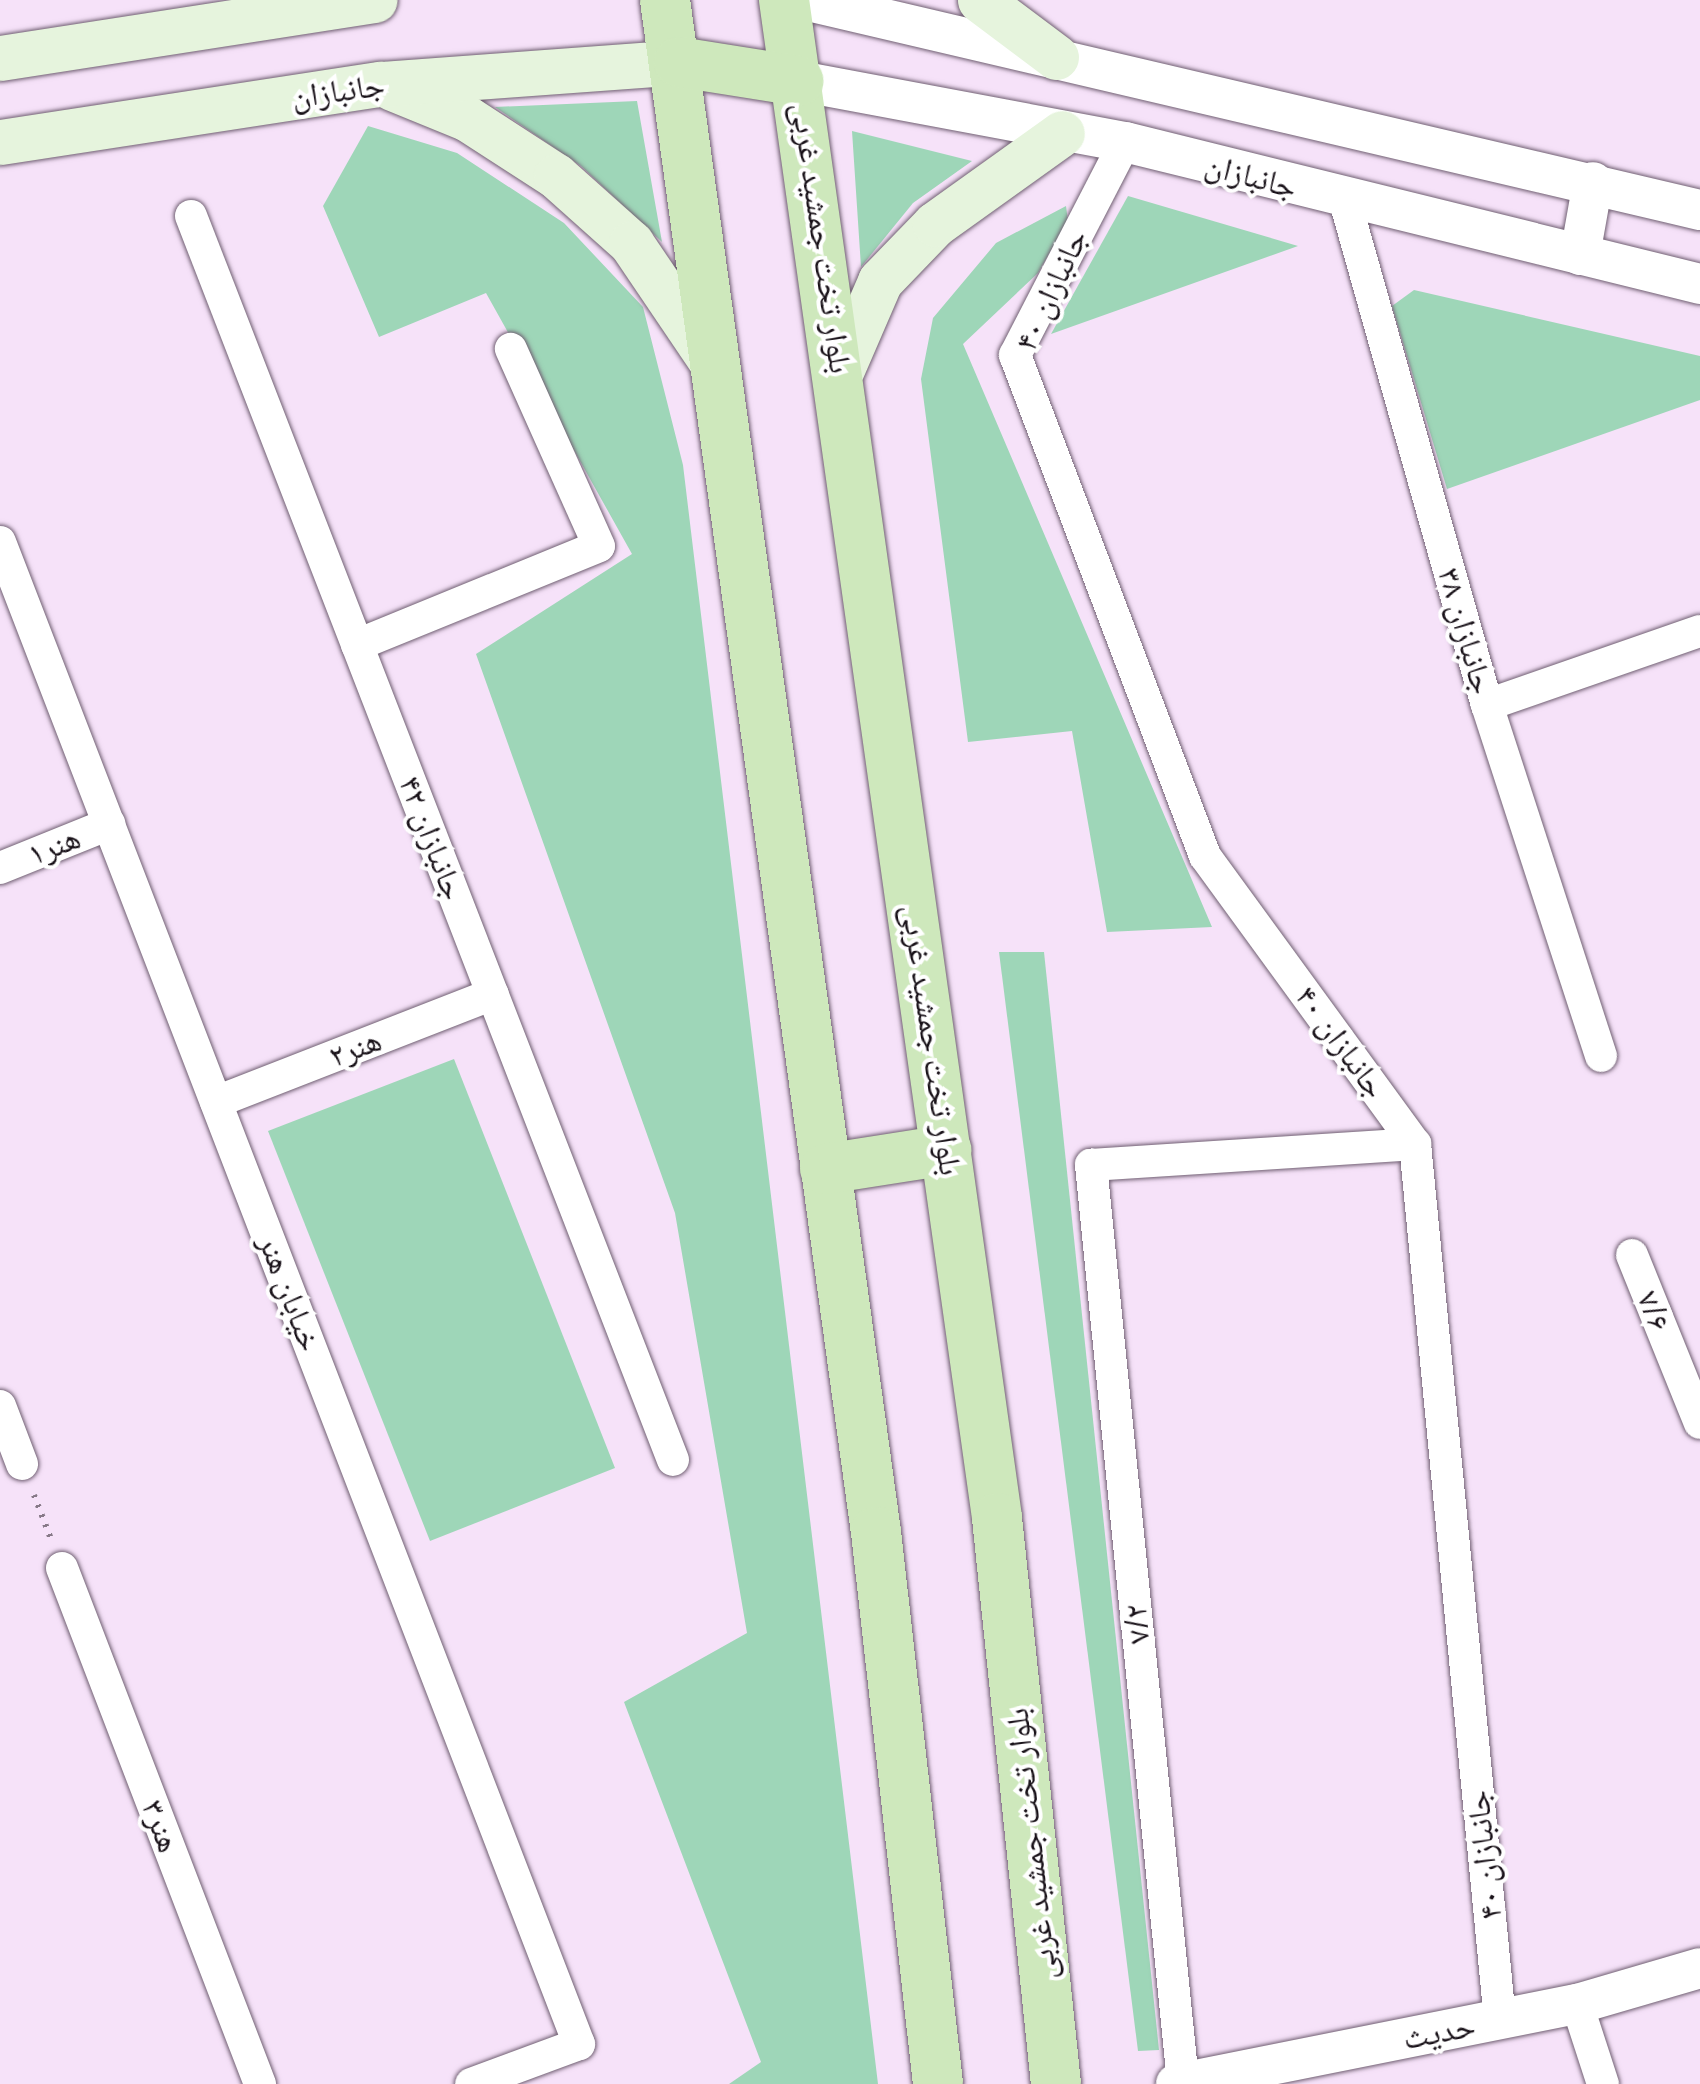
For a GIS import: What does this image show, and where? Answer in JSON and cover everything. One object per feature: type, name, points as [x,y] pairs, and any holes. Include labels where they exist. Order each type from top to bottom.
[{"type":"main road","points":[[0,58],[375,0]]},
{"type":"main road","points":[[665,0],[680,62],[724,380],[938,2084]]},
{"type":"main road","name":"بلوار تخت جمشید غربی","points":[[784,0],[842,369],[998,1518],[1056,2084]]},
{"type":"main road","points":[[980,0],[1056,57]]},
{"type":"main road","points":[[680,62],[799,81]]},
{"type":"main road","name":"جانبازان","points":[[0,142],[381,84],[680,62]]},
{"type":"main road","points":[[381,84],[468,120],[556,176],[631,243],[724,380]]},
{"type":"main road","points":[[842,369],[880,281],[935,224],[1062,132]]},
{"type":"main road","points":[[825,1169],[947,1150]]},
{"type":"street","points":[[804,0],[1700,210]]},
{"type":"street","name":"جانبازان","points":[[799,81],[1125,142],[1345,201],[1700,284]]},
{"type":"street","name":"۴۰ جانبازان","points":[[1125,142],[1015,354],[1206,856],[1415,1144],[1500,2020]]},
{"type":"street","points":[[1580,255],[1593,182]]},
{"type":"street","name":"۳۸ جانبازان","points":[[1345,201],[1486,705],[1601,1056]]},
{"type":"street","name":"۴۲ جانبازان","points":[[191,216],[673,1460]]},
{"type":"street","points":[[357,644],[599,546],[510,350]]},
{"type":"street","name":"خیابان هنر","points":[[0,542],[579,2044],[476,2083]]},
{"type":"street","points":[[1486,705],[1700,631]]},
{"type":"street","name":"هنر۱","points":[[0,868],[109,824]]},
{"type":"street","name":"هنر۲","points":[[216,1102],[493,994]]},
{"type":"street","name":"۷/۲","points":[[1179,2083],[1091,1165],[1415,1144]]},
{"type":"street","name":"۷/۶","points":[[1632,1255],[1700,1423]]},
{"type":"street","points":[[0,1406],[22,1464]]},
{"type":"street","name":"هنر۳","points":[[62,1568],[260,2084]]},
{"type":"street","name":"حدیث","points":[[1179,2083],[1286,2074],[1577,2004],[1700,1968]]},
{"type":"street","points":[[1577,2004],[1603,2084]]},
{"type":"path","points":[[22,1464],[62,1568]]},
{"type":"green space","points":[[637,101],[662,242],[581,166],[495,107]]},
{"type":"green space","points":[[368,126],[457,153],[564,223],[643,307],[683,465],[878,2084],[729,2084],[761,2062],[624,1702],[747,1633],[675,1213],[476,654],[632,554],[486,293],[379,337],[323,206]]},
{"type":"green space","points":[[852,131],[972,161],[913,203],[861,267]]},
{"type":"green space","points":[[1128,196],[1298,246],[1051,334]]},
{"type":"green space","points":[[1066,206],[1068,221],[1038,273],[963,344],[1212,927],[1107,932],[1072,731],[968,742],[921,379],[933,318],[996,243]]},
{"type":"green space","points":[[1414,290],[1700,356],[1700,400],[1447,489],[1392,306]]},
{"type":"green space","points":[[999,952],[1044,952],[1159,2050],[1138,2051]]},
{"type":"green space","points":[[454,1059],[615,1468],[430,1541],[268,1131]]}]
